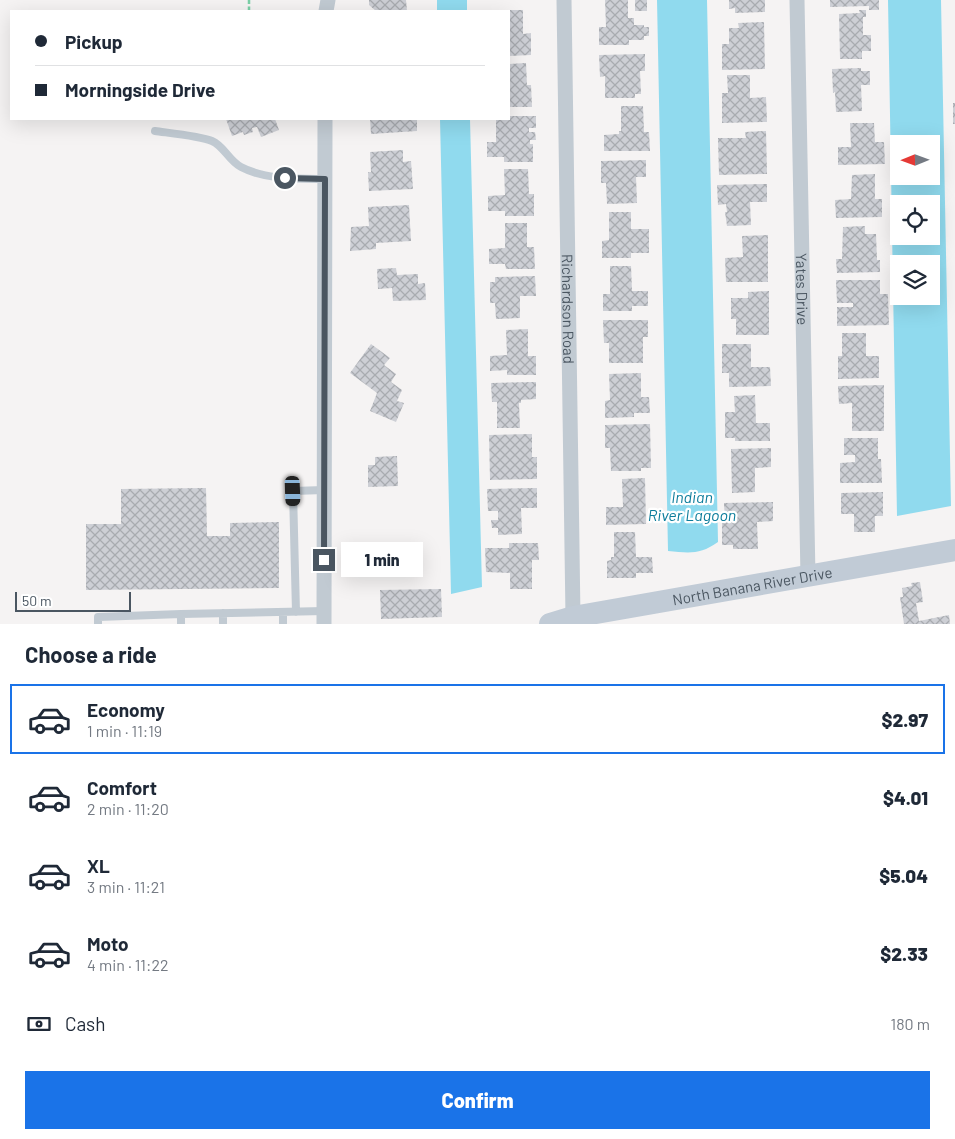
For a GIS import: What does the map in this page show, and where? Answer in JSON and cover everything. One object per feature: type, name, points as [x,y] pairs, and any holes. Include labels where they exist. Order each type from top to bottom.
[{"type":"street","name":"Richardson Road","points":[[564,0],[573,617]]},
{"type":"street","name":"Yates Drive","points":[[797,0],[808,577]]},
{"type":"street","points":[[324,618],[325,120]]},
{"type":"street","name":"North Banana River Drive","points":[[550,624],[573,617],[955,550]]},
{"type":"lane","points":[[155,131],[213,142],[231,160],[241,167],[258,174],[296,179],[325,179]]},
{"type":"lane","points":[[296,612],[293,491],[324,490]]},
{"type":"lane","points":[[283,612],[283,624]]},
{"type":"lane","points":[[98,624],[98,617],[181,614],[296,612],[324,618]]},
{"type":"lane","points":[[223,613],[223,624]]},
{"type":"lane","points":[[181,614],[182,624]]},
{"type":"water","points":[[437,0],[467,0],[467,10],[437,10]]},
{"type":"water","name":"Indian River Lagoon","points":[[657,0],[707,0],[718,542],[706,549],[694,552],[668,551]]},
{"type":"water","points":[[888,0],[941,0],[951,506],[897,516],[893,305],[940,305],[940,255],[892,255],[892,245],[940,245],[940,195],[891,195],[891,185],[940,185],[940,135],[890,135]]},
{"type":"water","points":[[440,120],[470,120],[482,587],[451,594]]},
{"type":"building","points":[[369,0],[406,0],[407,10],[375,10],[369,5]]},
{"type":"building","points":[[605,0],[628,0],[628,18],[634,18],[634,25],[649,27],[649,36],[644,36],[644,40],[629,40],[629,45],[599,45],[599,27],[606,27]]},
{"type":"building","points":[[635,0],[647,0],[647,11],[635,11]]},
{"type":"building","points":[[729,0],[765,0],[765,12],[735,13],[735,8],[729,9]]},
{"type":"building","points":[[830,0],[879,0],[879,10],[869,10],[869,6],[830,7]]},
{"type":"building","points":[[510,10],[523,10],[523,34],[531,33],[531,55],[510,56]]},
{"type":"building","points":[[859,10],[866,10],[866,17],[863,17],[863,35],[871,35],[871,51],[862,51],[862,59],[840,59],[839,14],[860,13]]},
{"type":"building","points":[[764,22],[765,69],[722,70],[722,44],[729,44],[729,28],[739,28],[738,23]]},
{"type":"building","points":[[645,54],[645,71],[640,71],[641,94],[635,94],[635,98],[605,98],[605,76],[600,77],[599,55]]},
{"type":"building","points":[[526,63],[527,85],[531,85],[532,107],[510,107],[510,64]]},
{"type":"building","points":[[861,68],[861,71],[870,71],[870,85],[861,85],[862,111],[836,112],[832,69]]},
{"type":"building","points":[[727,75],[750,75],[750,98],[766,97],[767,122],[722,123],[722,93],[728,93]]},
{"type":"building","points":[[953,103],[955,103],[955,124],[953,124]]},
{"type":"building","points":[[621,106],[643,106],[644,132],[649,132],[650,151],[604,151],[604,135],[619,134],[619,131],[621,131]]},
{"type":"building","points":[[510,116],[536,116],[536,128],[529,128],[529,132],[535,132],[536,140],[530,140],[530,144],[533,144],[533,162],[504,162],[504,157],[487,157],[487,142],[496,142],[496,120],[510,120]]},
{"type":"building","points":[[226,120],[275,120],[279,130],[261,137],[257,127],[252,128],[253,132],[244,135],[243,132],[232,136]]},
{"type":"building","points":[[370,120],[417,120],[417,131],[371,134]]},
{"type":"building","points":[[850,123],[874,123],[875,142],[884,142],[885,164],[838,165],[838,147],[851,147]]},
{"type":"building","points":[[766,131],[767,174],[719,175],[718,138],[746,138],[745,132]]},
{"type":"building","points":[[403,150],[403,162],[411,161],[413,189],[369,191],[368,172],[371,172],[370,152]]},
{"type":"building","points":[[646,160],[646,177],[636,177],[637,203],[607,204],[606,183],[601,183],[601,161]]},
{"type":"building","points":[[504,169],[528,169],[529,194],[534,194],[534,216],[505,216],[505,211],[488,211],[488,196],[505,195]]},
{"type":"building","points":[[875,174],[875,199],[882,199],[882,217],[836,218],[835,200],[851,199],[852,175]]},
{"type":"building","points":[[767,184],[767,202],[750,202],[751,225],[727,226],[726,204],[718,205],[717,185]]},
{"type":"building","points":[[409,205],[411,241],[376,243],[376,249],[350,251],[351,227],[369,226],[368,207]]},
{"type":"building","points":[[609,212],[631,212],[631,229],[649,229],[649,253],[631,253],[631,258],[602,258],[602,241],[609,240]]},
{"type":"building","points":[[505,223],[527,223],[527,247],[534,247],[535,269],[506,269],[505,264],[489,264],[489,249],[505,248]]},
{"type":"building","points":[[865,226],[865,234],[876,234],[877,260],[880,260],[880,272],[837,273],[836,259],[842,259],[843,227]]},
{"type":"building","points":[[768,235],[768,282],[726,282],[725,258],[743,257],[742,236]]},
{"type":"building","points":[[610,266],[631,266],[632,291],[648,291],[648,306],[632,306],[632,311],[603,311],[603,294],[610,294]]},
{"type":"building","points":[[396,268],[397,275],[418,274],[418,284],[425,283],[426,300],[393,301],[392,288],[378,289],[377,269]]},
{"type":"building","points":[[535,276],[536,296],[520,296],[520,318],[496,319],[495,303],[490,303],[490,282],[495,282],[495,277]]},
{"type":"building","points":[[836,280],[880,280],[880,294],[888,294],[889,325],[837,326],[837,307],[853,307],[853,303],[837,303]]},
{"type":"building","points":[[769,291],[769,335],[736,335],[736,319],[731,319],[731,298],[748,298],[748,292]]},
{"type":"building","points":[[603,320],[648,320],[648,337],[643,337],[643,363],[609,363],[609,343],[604,343]]},
{"type":"building","points":[[528,329],[528,356],[536,356],[536,375],[507,375],[507,370],[490,371],[490,356],[507,355],[506,330]]},
{"type":"building","points":[[842,333],[866,333],[866,356],[879,356],[879,378],[838,379],[838,356],[842,356]]},
{"type":"building","points":[[371,344],[390,358],[384,365],[396,374],[391,382],[402,390],[397,401],[404,403],[396,422],[370,411],[377,393],[350,373]]},
{"type":"building","points":[[722,344],[751,344],[751,367],[770,367],[771,386],[729,387],[729,373],[722,373]]},
{"type":"building","points":[[641,373],[641,397],[649,397],[650,413],[634,413],[634,417],[605,418],[605,401],[610,400],[609,374]]},
{"type":"building","points":[[536,382],[536,399],[521,400],[521,403],[519,403],[520,428],[497,428],[497,402],[492,402],[491,383]]},
{"type":"building","points":[[884,385],[884,431],[852,431],[852,403],[839,404],[838,386]]},
{"type":"building","points":[[755,395],[756,423],[770,423],[770,441],[735,441],[735,438],[725,438],[725,412],[735,412],[734,396]]},
{"type":"building","points":[[650,424],[651,468],[641,468],[641,471],[611,471],[610,448],[605,448],[605,425]]},
{"type":"building","points":[[532,434],[532,457],[537,457],[537,479],[490,480],[489,435]]},
{"type":"building","points":[[844,438],[878,438],[878,459],[881,459],[882,483],[840,483],[840,463],[855,462],[855,455],[844,455]]},
{"type":"building","points":[[771,448],[771,467],[755,468],[755,492],[732,493],[731,449]]},
{"type":"building","points":[[397,456],[398,486],[368,487],[368,465],[375,465],[375,457]]},
{"type":"building","points":[[645,478],[646,524],[606,525],[606,507],[623,507],[622,479]]},
{"type":"building","points":[[206,488],[207,536],[230,536],[230,523],[279,522],[279,588],[86,590],[86,524],[121,524],[121,489]]},
{"type":"building","points":[[537,488],[537,508],[521,508],[522,534],[498,535],[498,528],[492,528],[491,520],[498,520],[498,511],[488,511],[487,489]]},
{"type":"building","points":[[883,492],[883,516],[875,516],[875,532],[854,532],[854,514],[841,514],[841,493]]},
{"type":"building","points":[[773,502],[773,521],[757,522],[758,549],[733,549],[733,545],[722,545],[722,522],[725,522],[724,503]]},
{"type":"building","points":[[614,532],[635,532],[636,557],[652,557],[653,573],[636,573],[636,578],[607,578],[607,561],[614,557]]},
{"type":"building","points":[[509,543],[538,543],[539,560],[532,560],[532,589],[510,589],[510,573],[486,572],[485,548],[509,548]]},
{"type":"building","points":[[920,582],[923,602],[916,603],[919,621],[949,615],[950,624],[904,624],[900,597],[903,597],[902,588],[912,586],[911,583]]},
{"type":"building","points":[[441,589],[442,617],[381,619],[380,590]]},
{"type":"route","points":[[285,178],[325,179],[324,560]]}]
